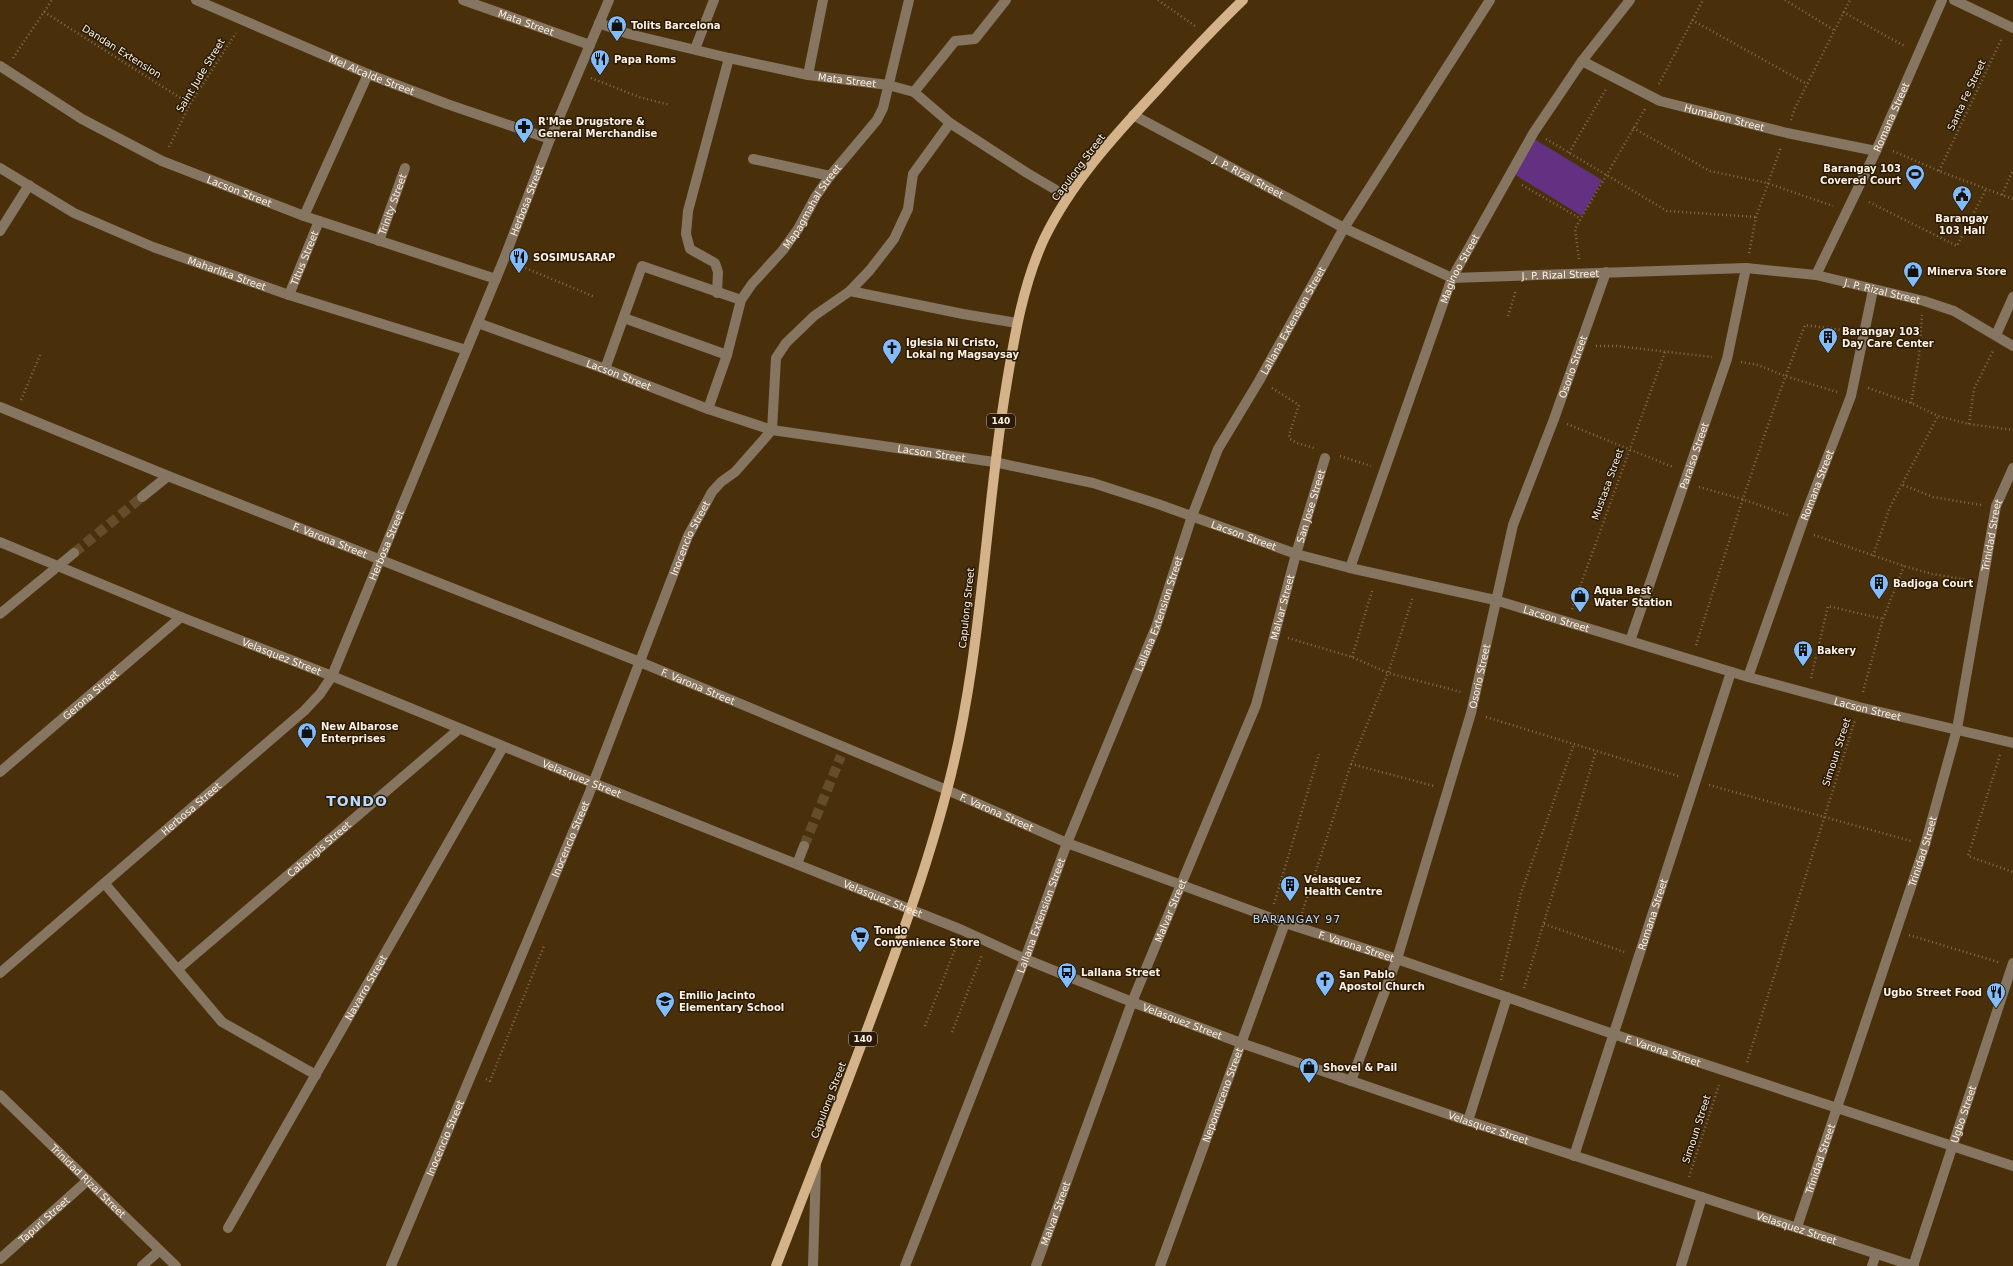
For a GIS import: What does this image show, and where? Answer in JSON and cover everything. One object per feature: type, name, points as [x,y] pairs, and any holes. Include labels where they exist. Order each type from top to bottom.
[{"type":"main road","name":"Capulong Street","points":[[776,1266],[816,1166],[911,911],[947,790],[969,694],[994,462],[1017,323],[1030,276],[1044,239],[1068,197],[1133,115],[1243,0]]},
{"type":"street","name":"Mel Alcalde Street","points":[[196,0],[368,74],[447,104],[550,139]]},
{"type":"street","name":"Mata Street","points":[[463,0],[590,45]]},
{"type":"street","name":"Herbosa Street","points":[[0,973],[304,711],[320,694],[332,676],[496,279],[550,139],[608,0]]},
{"type":"street","points":[[695,49],[714,0]]},
{"type":"street","points":[[808,75],[824,0]]},
{"type":"street","name":"Mapagmahal Street","points":[[708,409],[728,355],[741,300],[752,284],[798,229],[816,196],[830,176],[877,120],[883,108],[909,0]]},
{"type":"street","points":[[914,92],[955,41],[975,39],[1006,0]]},
{"type":"street","name":"Lallana Extension Street","points":[[905,1266],[1067,843],[1156,628],[1192,516],[1218,449],[1259,381],[1344,228],[1490,0]]},
{"type":"street","name":"Maginoo Street","points":[[1350,568],[1452,278],[1534,132],[1582,61],[1630,0]]},
{"type":"street","name":"Romana Street","points":[[1816,275],[1877,148],[1942,0]]},
{"type":"street","points":[[1954,0],[2011,27]]},
{"type":"street","name":"Mata Street","points":[[599,23],[629,34],[729,58],[808,75],[888,85],[914,92],[950,123],[1027,173],[1068,197]]},
{"type":"street","points":[[717,293],[718,272],[715,263],[690,249],[686,234],[688,211],[729,58]]},
{"type":"street","name":"Humabon Street","points":[[1582,61],[1614,76],[1652,98],[1786,133],[1877,148]]},
{"type":"street","name":"Lacson Street","points":[[3,68],[82,119],[162,161],[304,216],[496,279]]},
{"type":"street","points":[[304,216],[368,74]]},
{"type":"street","name":"J. P. Rizal Street","points":[[1133,115],[1344,228],[1452,278],[1746,268],[1816,275],[1873,290],[1924,301],[1954,311],[2013,346]]},
{"type":"street","points":[[772,430],[776,358],[786,343],[814,316],[850,291],[870,270],[894,239],[908,209],[913,174],[950,123]]},
{"type":"street","points":[[753,159],[830,176]]},
{"type":"street","name":"Maharlika Street","points":[[0,168],[74,212],[152,247],[289,295],[466,350]]},
{"type":"street","name":"Trinity Street","points":[[379,241],[405,168]]},
{"type":"street","points":[[0,231],[29,185]]},
{"type":"street","name":"Titus Street","points":[[289,295],[319,221]]},
{"type":"street","points":[[605,369],[642,266],[741,300]]},
{"type":"street","name":"Paraiso Street","points":[[1630,641],[1727,359],[1735,329],[1746,268]]},
{"type":"street","name":"Osorio Street","points":[[1351,1082],[1397,959],[1448,789],[1470,713],[1513,525],[1554,419],[1606,272]]},
{"type":"street","name":"Romana Street","points":[[1748,677],[1802,525],[1851,396],[1873,290]]},
{"type":"street","points":[[850,291],[962,314],[1017,323]]},
{"type":"street","points":[[1998,336],[2013,297]]},
{"type":"street","points":[[624,318],[728,355]]},
{"type":"street","name":"Lacson Street","points":[[478,323],[605,369],[708,409],[772,430],[994,462],[1093,483],[1192,516],[1296,554],[1350,568],[1495,600],[1748,677],[1859,707],[2009,742]]},
{"type":"street","name":"F. Varona Street","points":[[0,407],[168,476],[640,662],[843,752],[947,790],[1067,843],[1181,886],[1285,923],[1397,959],[1613,1034],[2013,1166]]},
{"type":"street","name":"Inocencio Street","points":[[391,1266],[592,783],[688,536],[698,514],[712,492],[721,482],[735,472],[772,430]]},
{"type":"street","name":"San Jose Street","points":[[1296,554],[1326,454]]},
{"type":"street","name":"Trinidad Street","points":[[1797,1227],[1925,846],[1957,729],[1984,583],[1996,506],[2013,468]]},
{"type":"street","points":[[142,497],[168,476]]},
{"type":"street","name":"Velasquez Street","points":[[0,542],[180,617],[332,676],[458,729],[911,911],[962,930],[1024,958],[1132,1002],[1351,1082],[1914,1266]]},
{"type":"street","points":[[0,614],[74,553]]},
{"type":"street","name":"Malvar Street","points":[[1036,1266],[1132,1002],[1256,705],[1296,554]]},
{"type":"street","name":"Gerona Street","points":[[0,772],[180,617]]},
{"type":"street","name":"Romana Street","points":[[1574,1156],[1731,672]]},
{"type":"street","name":"Cabangis Street","points":[[178,969],[458,729]]},
{"type":"street","name":"Navarro Street","points":[[228,1228],[503,747]]},
{"type":"street","points":[[797,864],[804,846]]},
{"type":"street","points":[[105,884],[222,1022],[316,1075]]},
{"type":"street","name":"Nepomuceno Street","points":[[1160,1266],[1285,923]]},
{"type":"street","name":"Ugbo Street","points":[[1914,1266],[2012,965]]},
{"type":"street","points":[[1468,1121],[1502,995]]},
{"type":"street","name":"Trinidad Rizal Street","points":[[0,1095],[176,1266]]},
{"type":"street","points":[[813,1266],[815,1255],[816,1166]]},
{"type":"street","name":"Tapuri Street","points":[[0,1259],[88,1180]]},
{"type":"street","points":[[1680,1266],[1702,1197]]},
{"type":"street","points":[[142,1266],[159,1251]]},
{"type":"street","points":[[1872,1266],[1876,1254]]},
{"type":"path","points":[[3,68],[52,0]]},
{"type":"path","points":[[1158,0],[1208,35]]},
{"type":"path","points":[[1581,273],[1575,229],[1652,98],[1703,0]]},
{"type":"path","points":[[1785,0],[1834,30]]},
{"type":"path","name":"Dandan Extension","points":[[44,12],[190,104]]},
{"type":"path","points":[[1844,12],[1919,54]]},
{"type":"path","name":"Saint Jude Street","points":[[162,161],[190,104],[244,20]]},
{"type":"path","points":[[1692,20],[1807,84]]},
{"type":"path","name":"Santa Fe Street","points":[[1939,171],[2011,27]]},
{"type":"path","points":[[578,73],[639,97],[670,105]]},
{"type":"path","points":[[1569,153],[1614,76]]},
{"type":"path","points":[[1633,128],[1710,172],[1767,183],[1846,211]]},
{"type":"path","points":[[1534,132],[1667,211],[1756,217]]},
{"type":"path","points":[[1877,148],[2013,199]]},
{"type":"path","points":[[2002,195],[2013,170]]},
{"type":"path","points":[[1508,176],[1581,220]]},
{"type":"path","points":[[1854,195],[1957,246],[1986,189]]},
{"type":"path","points":[[504,259],[595,297]]},
{"type":"path","points":[[1508,316],[1519,276]]},
{"type":"path","points":[[1911,403],[1919,356],[1924,301]]},
{"type":"path","points":[[1691,659],[1742,499],[1785,376],[1805,325],[1865,333]]},
{"type":"path","points":[[1969,424],[1974,389],[1998,336]]},
{"type":"path","points":[[1581,345],[1617,346],[1727,359]]},
{"type":"path","name":"Mustasa Street","points":[[1567,623],[1628,450],[1665,352]]},
{"type":"path","points":[[16,414],[41,353]]},
{"type":"path","points":[[1758,365],[1785,376],[1851,396]]},
{"type":"path","points":[[1259,381],[1299,403],[1300,407],[1289,435],[1290,439],[1326,454],[1385,470]]},
{"type":"path","points":[[1854,383],[1911,403],[1938,416],[1969,424],[2013,430]]},
{"type":"path","points":[[1873,556],[1890,507],[1903,485],[1938,416]]},
{"type":"path","points":[[1554,419],[1628,450],[1687,478],[1742,499],[1873,556],[1932,574],[1984,583]]},
{"type":"path","points":[[1903,485],[1934,497],[1996,506]]},
{"type":"path","name":"Simoun Street","points":[[1742,1077],[1859,707],[1883,619],[1904,566]]},
{"type":"path","points":[[1352,657],[1377,574]]},
{"type":"path","points":[[1298,927],[1351,764],[1388,673],[1417,583]]},
{"type":"path","points":[[1808,693],[1828,606],[1883,619]]},
{"type":"path","points":[[1275,634],[1352,657],[1388,673],[1474,695]]},
{"type":"path","points":[[1470,713],[1695,782],[1925,846]]},
{"type":"path","points":[[2009,742],[1968,856],[2013,872]]},
{"type":"path","points":[[1502,995],[1521,893],[1574,744]]},
{"type":"path","points":[[1520,1002],[1596,751]]},
{"type":"path","points":[[1270,917],[1319,754]]},
{"type":"path","points":[[1351,764],[1448,789]]},
{"type":"path","points":[[1544,924],[1638,957]]},
{"type":"path","points":[[926,1026],[962,930]]},
{"type":"path","points":[[1896,930],[2012,965]]},
{"type":"path","points":[[952,1032],[987,942]]},
{"type":"path","name":"Simoun Street","points":[[1684,1192],[1724,1071]]},
{"type":"shaded area","points":[[1534,139],[1602,180],[1582,216],[1514,174]]},
{"type":"tunnel","points":[[74,553],[142,497]]},
{"type":"tunnel","points":[[804,846],[841,756]]},
{"type":"place","name":"Tolits Barcelona","points":[[617,42]]},
{"type":"place","name":"Papa Roms","points":[[600,76]]},
{"type":"place","name":"R'Mae Drugstore & General Merchandise","points":[[524,144]]},
{"type":"place","name":"Barangay 103 Covered Court","points":[[1915,191]]},
{"type":"place","name":"Barangay 103 Hall","points":[[1962,212]]},
{"type":"place","name":"SOSIMUSARAP","points":[[519,274]]},
{"type":"place","name":"Minerva Store","points":[[1913,288]]},
{"type":"place","name":"Barangay 103 Day Care Center","points":[[1828,354]]},
{"type":"place","name":"Iglesia Ni Cristo, Lokal ng Magsaysay","points":[[892,365]]},
{"type":"place","name":"Badjoga Court","points":[[1879,600]]},
{"type":"place","name":"Aqua Best Water Station","points":[[1580,613]]},
{"type":"place","name":"Bakery","points":[[1803,667]]},
{"type":"place","name":"New Albarose Enterprises","points":[[307,749]]},
{"type":"place","name":"Velasquez Health Centre","points":[[1290,902]]},
{"type":"place","name":"Tondo Convenience Store","points":[[860,953]]},
{"type":"place","name":"Lallana Street","points":[[1067,989]]},
{"type":"place","name":"San Pablo Apostol Church","points":[[1325,997]]},
{"type":"place","name":"Ugbo Street Food","points":[[1996,1009]]},
{"type":"place","name":"Emilio Jacinto Elementary School","points":[[665,1018]]},
{"type":"place","name":"Shovel & Pail","points":[[1309,1084]]},
{"type":"district","name":"TONDO","points":[[357,801]]},
{"type":"district","name":"BARANGAY 97","points":[[1297,919]]}]
